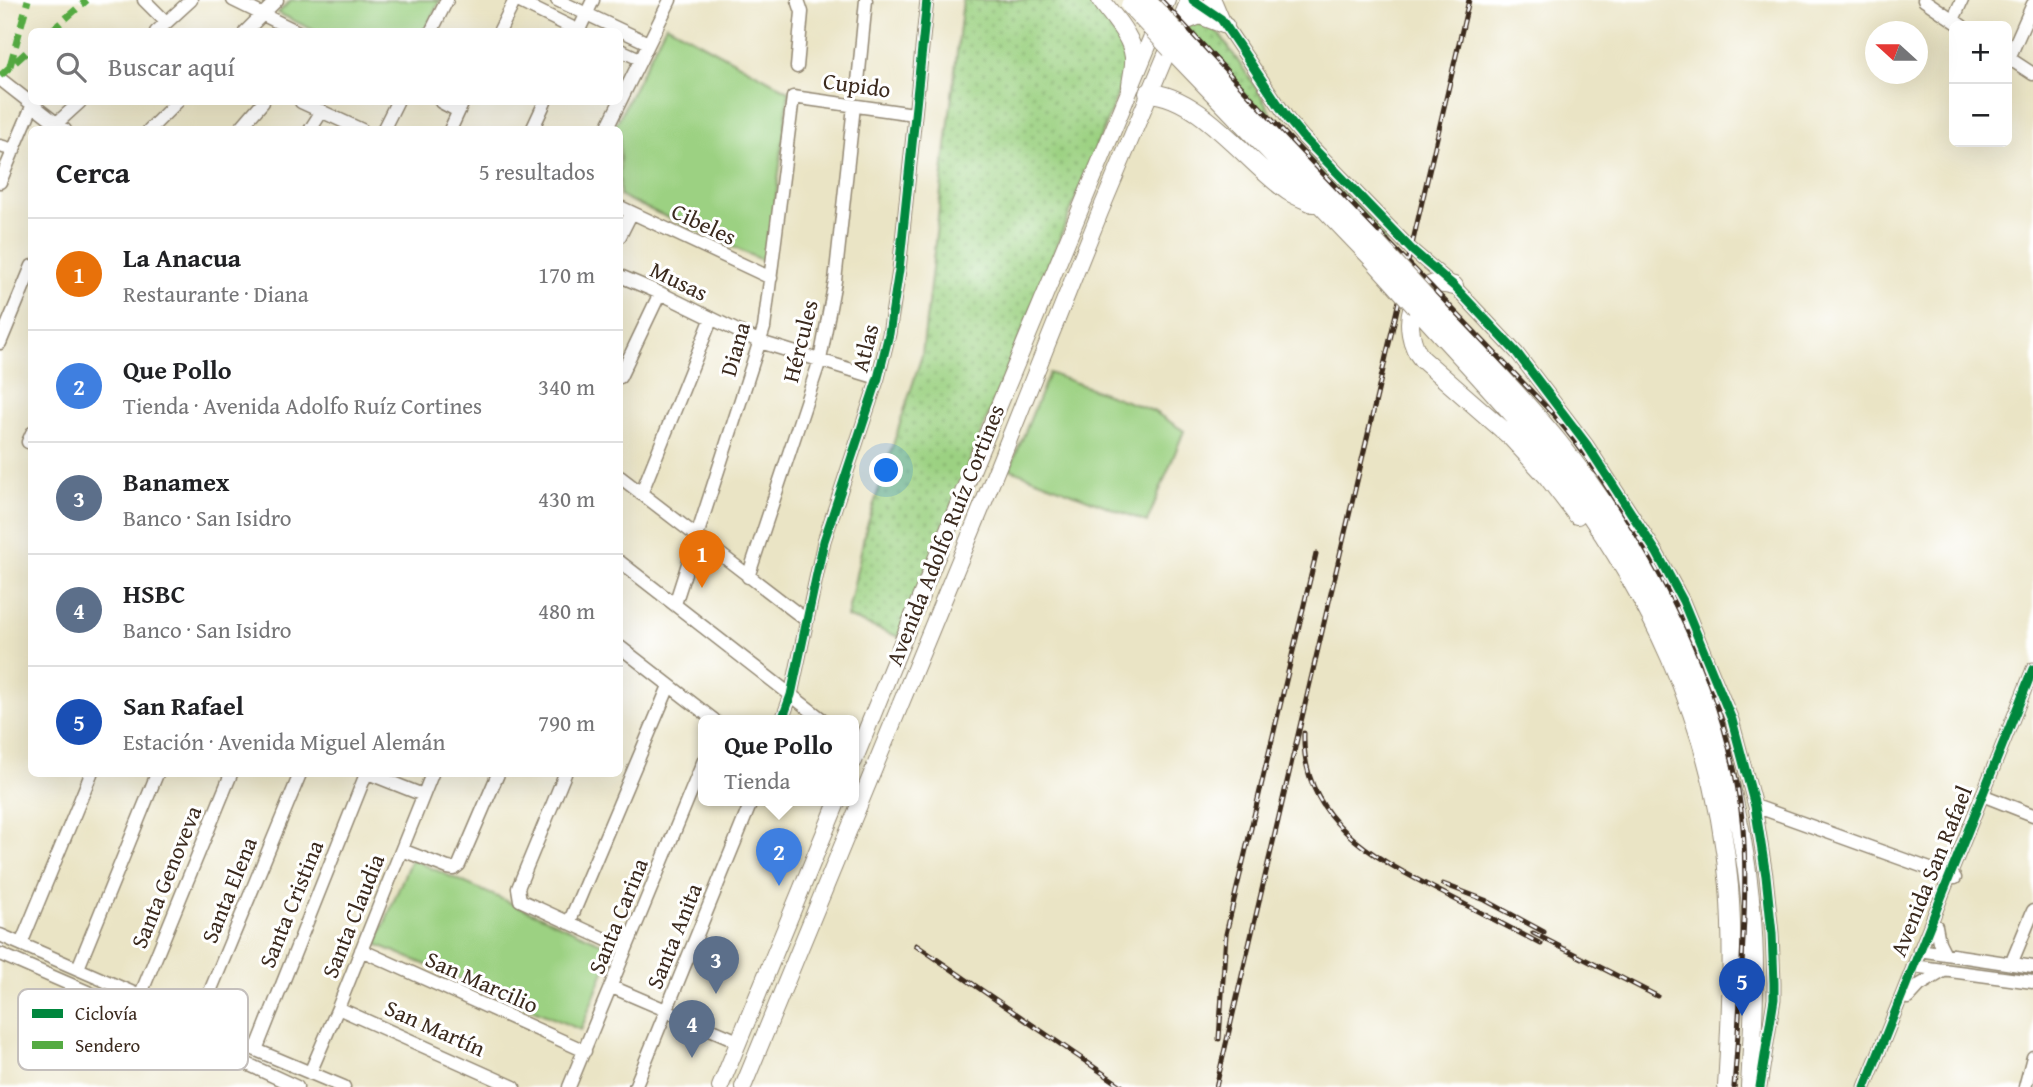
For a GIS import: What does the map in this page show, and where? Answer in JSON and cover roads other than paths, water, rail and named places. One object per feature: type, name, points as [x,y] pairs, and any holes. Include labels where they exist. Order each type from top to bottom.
[{"type":"highway","points":[[1101,0],[1124,32],[1134,55],[1131,85]]},
{"type":"highway","points":[[1134,2],[1176,36],[1421,302],[1543,425],[1573,462],[1645,570],[1687,657],[1709,712],[1739,823],[1747,871],[1754,958],[1753,1023],[1757,1085]]},
{"type":"highway","points":[[1176,36],[1319,205],[1373,250]]},
{"type":"highway","points":[[1149,93],[1165,95],[1188,107],[1228,138],[1284,189],[1319,205]]},
{"type":"highway","points":[[1454,286],[1435,283],[1424,289],[1415,300],[1410,326],[1416,351],[1510,436],[1547,476],[1607,553],[1626,572]]},
{"type":"highway","points":[[1421,302],[1571,487],[1626,572],[1659,630],[1676,670],[1703,742],[1714,791],[1728,884],[1732,992],[1727,1087]]},
{"type":"main road","name":"Avenida Adolfo Ruíz Cortines","points":[[859,744],[1167,0]]},
{"type":"main road","name":"Avenida Adolfo Ruíz Cortines","points":[[859,805],[1149,93],[1191,0]]},
{"type":"main road","points":[[1213,0],[1224,22]]},
{"type":"main road","points":[[1176,36],[1200,16],[1224,22]]},
{"type":"main road","points":[[720,1087],[836,806]]},
{"type":"main road","name":"Avenida Adolfo Ruíz Cortines","points":[[743,1087],[859,806]]},
{"type":"street","points":[[144,0],[166,22]]},
{"type":"street","points":[[160,28],[191,0]]},
{"type":"street","points":[[233,0],[290,28]]},
{"type":"street","points":[[250,28],[277,0]]},
{"type":"street","points":[[433,28],[447,0]]},
{"type":"street","points":[[501,28],[515,0],[573,28]]},
{"type":"street","points":[[557,0],[616,28]]},
{"type":"street","points":[[580,28],[593,0]]},
{"type":"street","points":[[623,94],[670,0]]},
{"type":"street","points":[[797,67],[802,12],[798,0]]},
{"type":"street","points":[[858,82],[866,0]]},
{"type":"street","name":"Atlas","points":[[791,695],[824,541],[878,378],[893,312],[927,0]]},
{"type":"street","points":[[1124,32],[1139,31],[1148,24],[1160,0]]},
{"type":"street","points":[[1191,0],[1224,22],[1288,120],[1303,137],[1412,250],[1454,286],[1517,353],[1577,431],[1657,553],[1683,601],[1728,706],[1755,806],[1770,902],[1774,983],[1772,1009],[1757,1085]]},
{"type":"street","points":[[1924,0],[1955,21]]},
{"type":"street","points":[[1958,21],[1962,0]]},
{"type":"street","points":[[2012,50],[2032,11]]},
{"type":"street","points":[[623,31],[648,43]]},
{"type":"street","points":[[623,51],[640,59]]},
{"type":"street","points":[[2012,61],[2033,74]]},
{"type":"street","points":[[0,79],[28,100]]},
{"type":"street","name":"Cupido","points":[[793,97],[914,114]]},
{"type":"street","name":"Diana","points":[[675,604],[764,328],[793,97]]},
{"type":"street","points":[[0,183],[33,105]]},
{"type":"street","points":[[34,105],[61,126],[78,105]]},
{"type":"street","points":[[153,126],[174,105]]},
{"type":"street","points":[[242,126],[260,105]]},
{"type":"street","points":[[309,105],[354,126]]},
{"type":"street","points":[[385,126],[396,105]]},
{"type":"street","points":[[534,126],[544,105]]},
{"type":"street","points":[[608,126],[618,105]]},
{"type":"street","points":[[452,126],[461,106]]},
{"type":"street","name":"Hércules","points":[[748,577],[820,360],[835,281],[854,106]]},
{"type":"street","points":[[313,126],[322,111]]},
{"type":"street","points":[[0,146],[13,150]]},
{"type":"street","name":"Cibeles","points":[[625,211],[771,278]]},
{"type":"street","points":[[0,344],[28,276]]},
{"type":"street","name":"Musas","points":[[623,277],[760,342],[878,378]]},
{"type":"street","points":[[623,371],[660,293]]},
{"type":"street","points":[[641,494],[711,320]]},
{"type":"street","points":[[623,479],[806,620]]},
{"type":"street","points":[[623,564],[817,715]]},
{"type":"street","points":[[623,649],[707,715]]},
{"type":"street","name":"Avenida San Rafael","points":[[1865,1087],[1923,951],[2033,669]]},
{"type":"street","points":[[569,923],[669,686]]},
{"type":"street","name":"Avenida San Rafael","points":[[1985,795],[2033,688]]},
{"type":"street","points":[[784,715],[791,695]]},
{"type":"street","points":[[859,752],[877,761]]},
{"type":"street","name":"Santa Carina","points":[[569,1087],[698,775]]},
{"type":"street","points":[[21,944],[90,777]]},
{"type":"street","points":[[78,968],[156,777]]},
{"type":"street","name":"Santa Genoveva","points":[[143,989],[230,777]]},
{"type":"street","name":"Santa Elena","points":[[211,989],[299,777]]},
{"type":"street","name":"Santa Cristina","points":[[256,1050],[367,777]]},
{"type":"street","points":[[376,777],[423,794]]},
{"type":"street","name":"Santa Claudia","points":[[310,1073],[431,777]]},
{"type":"street","points":[[402,850],[454,869],[459,865],[497,777]]},
{"type":"street","points":[[564,777],[518,888],[520,900],[609,941]]},
{"type":"street","points":[[1985,795],[2033,815]]},
{"type":"street","name":"Santa Anita","points":[[635,1087],[750,806]]},
{"type":"street","points":[[1755,806],[1952,877]]},
{"type":"street","name":"Avenida San Rafael","points":[[1923,951],[1936,926],[1952,877]]},
{"type":"street","points":[[2011,964],[2033,911]]},
{"type":"street","points":[[1936,926],[1945,954]]},
{"type":"street","points":[[0,935],[124,989]]},
{"type":"street","name":"San Marcilio","points":[[361,950],[585,1051]]},
{"type":"street","points":[[1923,951],[2033,967]]},
{"type":"street","points":[[0,954],[81,989]]},
{"type":"street","points":[[1916,967],[2033,982]]},
{"type":"street","name":"Avenida San Rafael","points":[[1873,1087],[1908,998],[1916,967]]},
{"type":"street","points":[[1908,998],[1920,985],[1945,970]]},
{"type":"street","points":[[612,987],[738,1041]]},
{"type":"street","name":"San Martín","points":[[338,1008],[514,1087]]},
{"type":"street","points":[[248,1046],[344,1087]]},
{"type":"street","points":[[2025,1087],[2033,1057]]},
{"type":"street","points":[[248,1064],[297,1087]]},
{"type":"railway","points":[[1161,0],[1554,415],[1598,474],[1658,571],[1707,677],[1720,714],[1738,789],[1743,828],[1745,884],[1734,1087]]},
{"type":"railway","points":[[1216,1087],[1469,0]]},
{"type":"railway","points":[[1219,1039],[1226,934],[1316,554]]},
{"type":"railway","points":[[1304,733],[1306,764],[1315,790],[1329,813],[1347,833],[1391,865],[1541,944]]},
{"type":"railway","points":[[1443,884],[1485,900],[1544,932]]},
{"type":"railway","points":[[1533,933],[1657,996]]},
{"type":"railway","points":[[916,945],[1123,1087]]},
{"type":"place","name":"La Anacua","points":[[702,588]]},
{"type":"place","name":"Que Pollo","points":[[779,886]]},
{"type":"place","name":"Banamex","points":[[716,994]]},
{"type":"place","name":"San Rafael","points":[[1742,1016]]},
{"type":"place","name":"HSBC","points":[[692,1058]]}]
